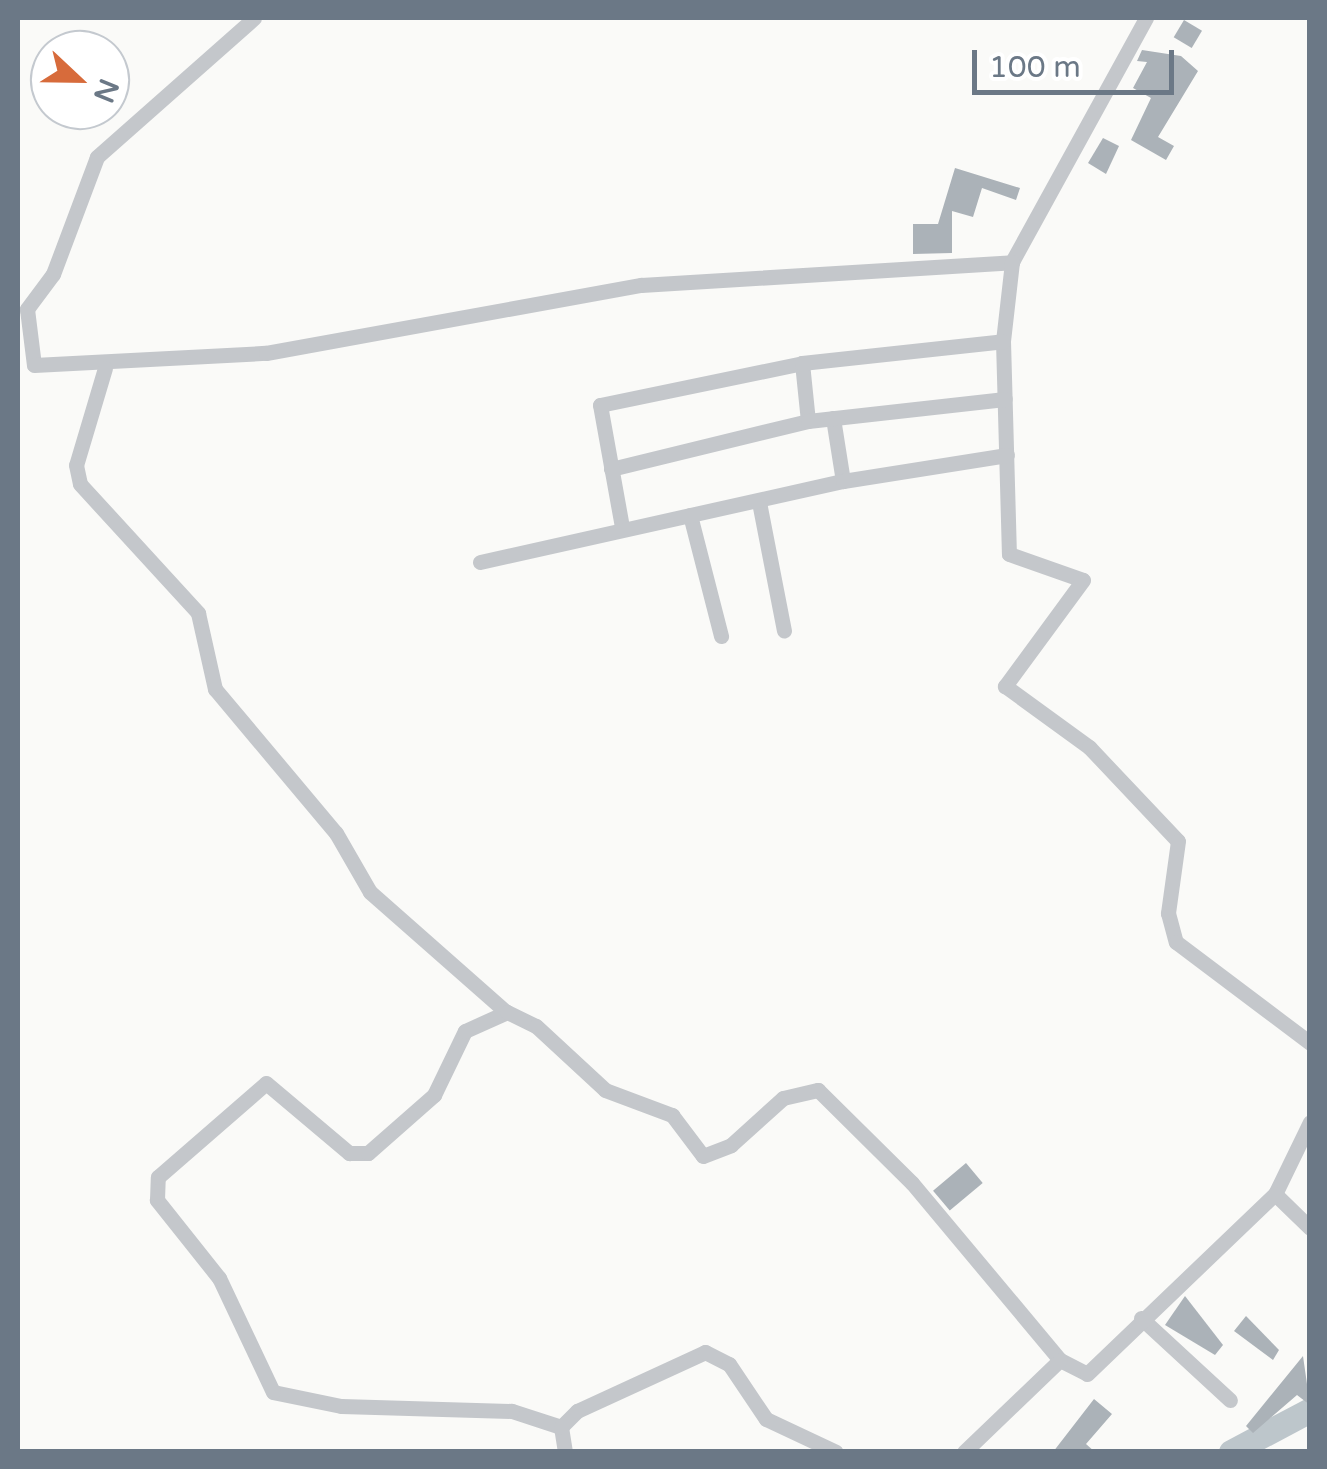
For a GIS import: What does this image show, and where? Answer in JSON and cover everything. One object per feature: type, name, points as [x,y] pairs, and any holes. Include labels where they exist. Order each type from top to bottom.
[{"type":"street","points":[[254,18],[97,157],[53,274],[27,309],[34,365],[105,368],[266,353],[641,285],[1012,262]]},
{"type":"street","points":[[1146,18],[1012,262],[1004,341],[1011,559],[1071,569],[1083,580],[1007,691],[1089,747],[1178,841],[1168,913],[1176,942],[1310,1042]]},
{"type":"street","points":[[622,528],[600,405],[802,363],[1004,341]]},
{"type":"street","points":[[802,363],[808,421]]},
{"type":"street","points":[[105,368],[76,466],[80,484],[198,612],[215,689],[336,834],[383,907],[507,1012],[536,1026],[604,1090],[672,1115],[703,1156],[731,1145],[783,1098],[818,1090],[903,1173],[1060,1360],[1078,1374],[1096,1371],[1141,1318],[1276,1194],[1310,1122]]},
{"type":"street","points":[[610,468],[808,421],[1005,399]]},
{"type":"street","points":[[833,418],[843,481]]},
{"type":"street","points":[[480,562],[843,481],[1006,455]]},
{"type":"street","points":[[758,502],[784,632]]},
{"type":"street","points":[[690,516],[721,636]]},
{"type":"street","points":[[507,1012],[465,1031],[434,1095],[368,1152],[348,1154],[266,1083],[158,1177],[153,1191],[219,1278],[273,1392],[341,1406],[512,1411],[561,1427]]},
{"type":"street","points":[[1276,1194],[1310,1228]]},
{"type":"street","points":[[1141,1318],[1230,1400]]},
{"type":"street","points":[[561,1427],[630,1383],[714,1352],[766,1419],[836,1452]]},
{"type":"street","points":[[964,1452],[1060,1360]]},
{"type":"street","points":[[561,1427],[565,1452]]},
{"type":"building","points":[[1184,20],[1202,31],[1192,48],[1174,37]]},
{"type":"building","points":[[1142,50],[1181,56],[1198,71],[1158,137],[1174,146],[1166,160],[1131,140],[1151,98],[1133,88],[1147,62],[1137,61]]},
{"type":"building","points":[[1103,138],[1119,146],[1106,174],[1088,163]]},
{"type":"building","points":[[955,168],[1020,188],[1016,200],[982,188],[973,217],[952,211],[952,253],[913,254],[913,224],[938,224]]},
{"type":"building","points":[[966,1163],[983,1183],[950,1211],[933,1191]]},
{"type":"building","points":[[1185,1296],[1223,1345],[1215,1355],[1165,1325]]},
{"type":"building","points":[[1246,1316],[1279,1350],[1273,1360],[1234,1331]]},
{"type":"building","points":[[1303,1356],[1310,1405],[1297,1395],[1253,1433],[1246,1426]]},
{"type":"building","points":[[1094,1399],[1112,1414],[1086,1444],[1095,1452],[1053,1452]]},
{"type":"waterway","points":[[1231,1452],[1310,1410]]}]
